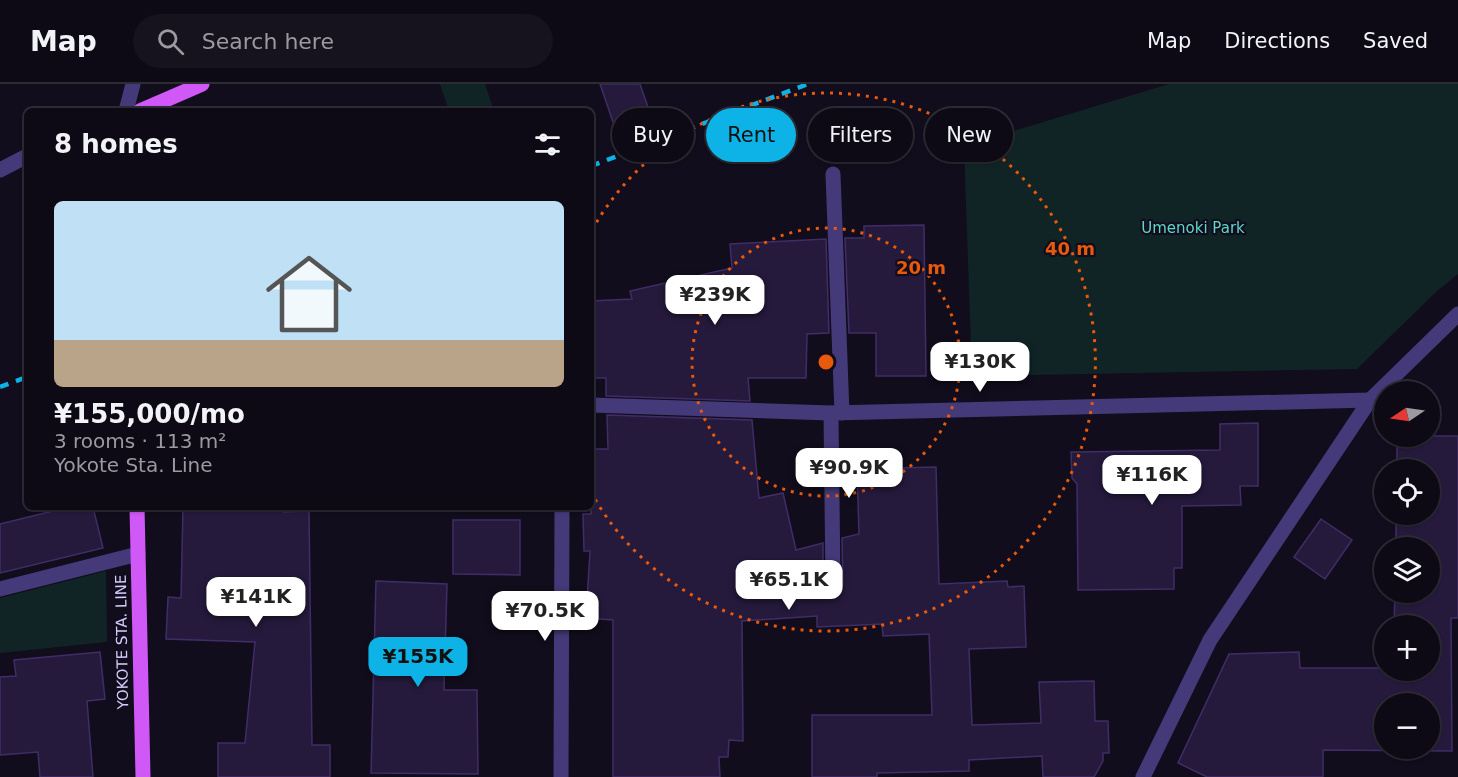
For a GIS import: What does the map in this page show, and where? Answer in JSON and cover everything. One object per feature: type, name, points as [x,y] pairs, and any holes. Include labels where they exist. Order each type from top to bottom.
[{"type":"main road","points":[[147,108],[202,84]]},
{"type":"main road","name":"YOKOTE STA. LINE","points":[[137,510],[143,777]]},
{"type":"street","points":[[124,84],[126,108]]},
{"type":"street","points":[[127,108],[133,84]]},
{"type":"street","points":[[0,170],[24,158]]},
{"type":"street","points":[[833,174],[837,413],[833,584]]},
{"type":"street","points":[[1143,777],[1210,640],[1370,400],[1458,314]]},
{"type":"street","points":[[594,405],[837,413],[1370,400]]},
{"type":"street","points":[[561,777],[562,510]]},
{"type":"street","points":[[0,589],[138,554]]},
{"type":"green space","points":[[440,84],[485,84],[493,108],[448,108]]},
{"type":"green space","name":"Umenoki Park","points":[[1169,84],[1458,84],[1458,274],[1436,292],[1357,369],[972,376],[965,162],[1013,162],[1013,131]]},
{"type":"green space","points":[[106,571],[107,642],[0,653],[0,598]]},
{"type":"building","points":[[600,84],[640,84],[648,108],[612,108],[612,119]]},
{"type":"building","points":[[924,225],[926,376],[876,376],[876,333],[849,333],[845,238],[864,238],[864,226]]},
{"type":"building","points":[[826,239],[829,333],[807,334],[806,378],[748,378],[750,401],[606,396],[606,378],[594,378],[594,301],[632,299],[630,291],[732,268],[730,244]]},
{"type":"building","points":[[607,415],[752,420],[759,498],[783,493],[796,550],[823,543],[823,585],[833,594],[838,592],[843,584],[842,538],[859,534],[857,469],[936,467],[939,584],[1007,581],[1008,587],[1024,586],[1026,647],[969,649],[972,725],[1041,723],[1039,682],[1094,681],[1095,721],[1108,721],[1109,753],[1103,753],[1103,761],[1094,777],[1043,777],[1042,756],[969,760],[969,771],[877,773],[877,777],[812,777],[812,715],[932,715],[929,634],[883,636],[882,624],[817,627],[817,616],[742,621],[743,741],[729,740],[728,757],[719,757],[720,777],[613,777],[613,620],[586,618],[590,551],[584,551],[583,514],[591,514],[591,510],[594,510],[594,449],[608,449]]},
{"type":"building","points":[[1258,423],[1258,486],[1240,486],[1241,505],[1182,506],[1182,568],[1174,568],[1174,589],[1078,590],[1077,484],[1072,478],[1071,452],[1220,450],[1220,424]]},
{"type":"building","points":[[1440,436],[1458,436],[1458,618],[1451,618],[1452,751],[1440,751],[1440,693],[1374,693],[1374,750],[1323,750],[1323,777],[1207,777],[1178,763],[1229,654],[1299,652],[1300,668],[1374,668],[1374,681],[1440,681],[1440,615],[1394,615],[1395,603],[1440,603],[1440,537],[1396,537],[1396,525],[1440,525],[1440,459],[1397,459],[1397,447],[1440,447]]},
{"type":"building","points":[[57,510],[94,510],[103,548],[0,573],[0,524]]},
{"type":"building","points":[[183,510],[309,511],[312,745],[330,745],[330,777],[218,777],[218,743],[245,743],[255,642],[166,639],[168,597],[181,598]]},
{"type":"building","points":[[1321,519],[1352,540],[1325,579],[1294,557]]},
{"type":"building","points":[[453,520],[520,520],[520,575],[453,574]]},
{"type":"building","points":[[376,581],[447,584],[444,690],[477,690],[478,774],[371,773]]},
{"type":"building","points":[[100,652],[105,699],[87,701],[93,777],[40,777],[38,752],[0,755],[0,677],[16,676],[14,660]]},
{"type":"railway","points":[[594,165],[808,84]]},
{"type":"railway","points":[[0,387],[24,378]]}]
